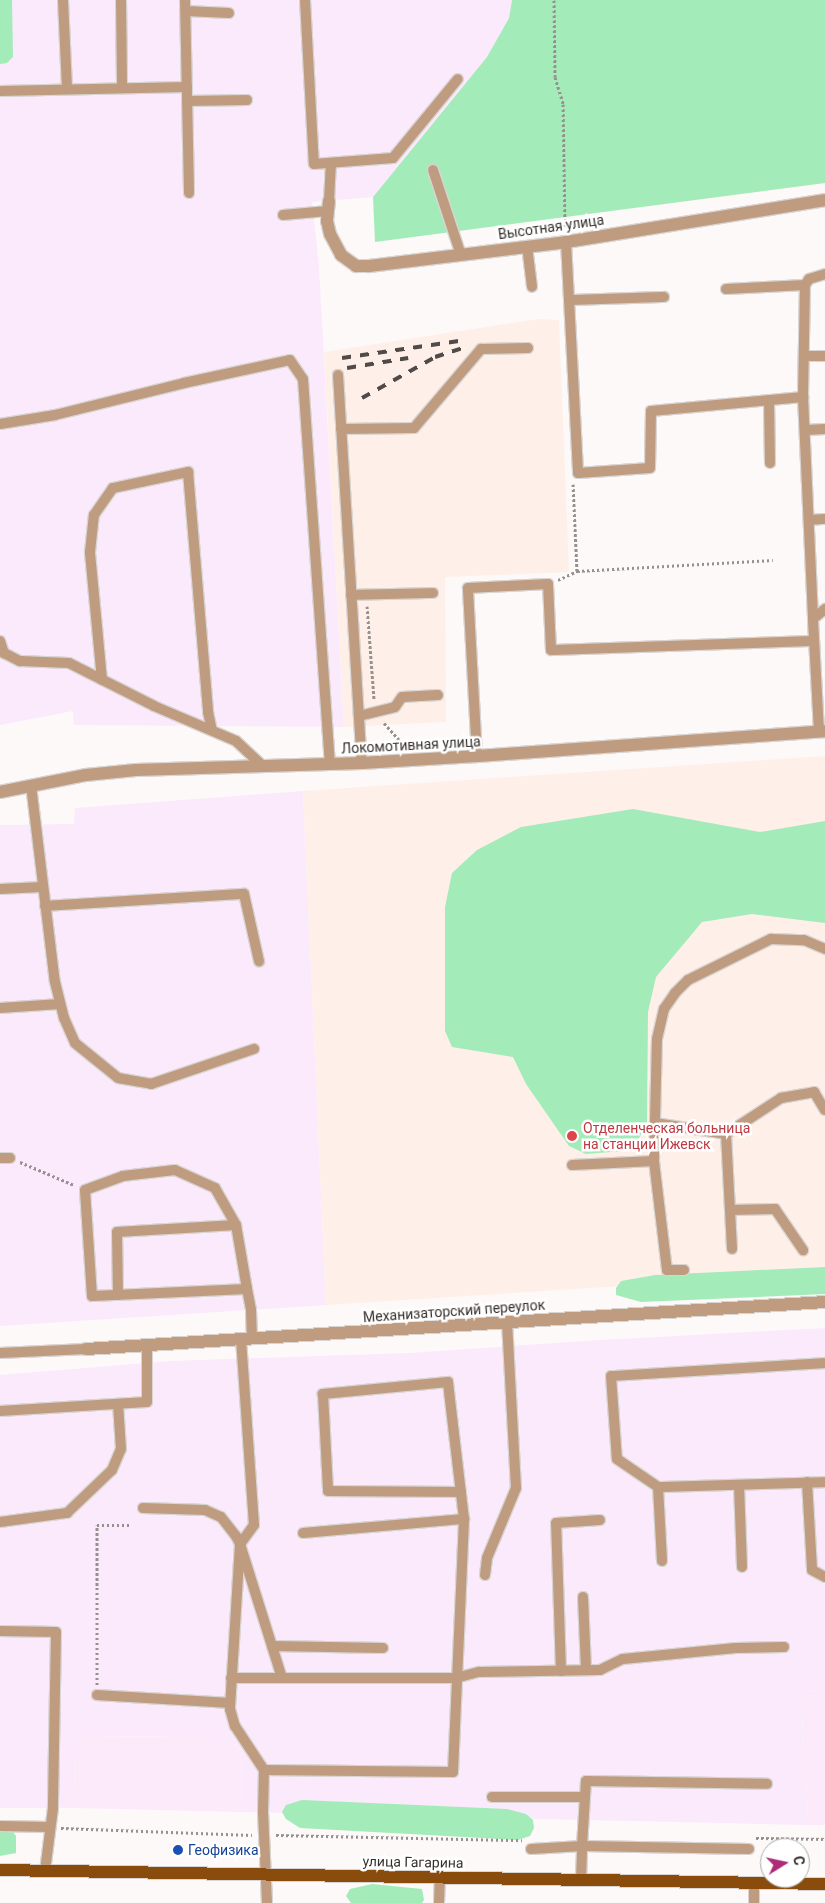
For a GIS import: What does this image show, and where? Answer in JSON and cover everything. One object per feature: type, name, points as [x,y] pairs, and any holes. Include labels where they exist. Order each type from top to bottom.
[{"type":"main road","name":"улица Гагарина","points":[[0,1870],[825,1884]]},
{"type":"street","name":"Высотная улица","points":[[328,206],[330,234],[336,247],[341,255],[356,266],[566,242],[825,200]]},
{"type":"street","name":"Локомотивная улица","points":[[0,792],[86,775],[136,770],[362,763],[822,731]]},
{"type":"street","name":"Механизаторский переулок","points":[[86,1349],[825,1302]]},
{"type":"lane","points":[[64,0],[66,90]]},
{"type":"lane","points":[[121,0],[122,88]]},
{"type":"lane","points":[[305,0],[314,164],[393,158],[458,79]]},
{"type":"lane","points":[[189,193],[186,5],[229,13]]},
{"type":"lane","points":[[0,91],[187,87]]},
{"type":"lane","points":[[187,101],[247,100]]},
{"type":"lane","points":[[283,215],[328,206],[332,162]]},
{"type":"lane","points":[[433,170],[461,255]]},
{"type":"lane","points":[[566,242],[578,473],[650,468],[651,411],[803,397]]},
{"type":"lane","points":[[527,246],[532,287]]},
{"type":"lane","points":[[822,731],[813,641],[806,430],[803,397],[805,285],[809,279],[825,274]]},
{"type":"lane","points":[[726,289],[805,285]]},
{"type":"lane","points":[[569,300],[664,297]]},
{"type":"lane","points":[[341,429],[414,428],[481,350],[528,348]]},
{"type":"lane","points":[[805,356],[825,356]]},
{"type":"lane","points":[[0,424],[56,415],[184,383],[290,360],[303,379],[330,764]]},
{"type":"lane","points":[[338,375],[362,763]]},
{"type":"lane","points":[[769,400],[770,464]]},
{"type":"lane","points":[[806,430],[825,429]]},
{"type":"lane","points":[[102,680],[90,552],[94,515],[113,488],[188,472],[208,712],[212,730]]},
{"type":"lane","points":[[809,520],[825,519]]},
{"type":"lane","points":[[477,756],[468,588],[548,584],[551,650],[813,641]]},
{"type":"lane","points":[[352,594],[433,593]]},
{"type":"lane","points":[[813,619],[825,609]]},
{"type":"lane","points":[[0,641],[4,653],[20,661],[69,663],[154,706],[236,741],[263,766]]},
{"type":"lane","points":[[359,716],[395,707],[402,697],[438,695]]},
{"type":"lane","points":[[31,785],[44,906],[55,982],[60,1004],[75,1042],[118,1078],[151,1084],[254,1050]]},
{"type":"lane","points":[[0,889],[42,887]]},
{"type":"lane","points":[[44,906],[244,894],[259,961]]},
{"type":"lane","points":[[684,1270],[666,1270],[654,1161],[656,1039],[664,1009],[675,993],[688,980],[771,939],[804,940],[825,949]]},
{"type":"lane","points":[[0,1008],[60,1004]]},
{"type":"lane","points":[[655,1123],[726,1134],[781,1098],[814,1092],[825,1110]]},
{"type":"lane","points":[[726,1134],[732,1250]]},
{"type":"lane","points":[[572,1165],[654,1161]]},
{"type":"lane","points":[[247,1289],[92,1296],[85,1190],[123,1176],[175,1170],[216,1188],[236,1225],[247,1289],[254,1525],[240,1544],[230,1703],[235,1726],[264,1770],[267,1903]]},
{"type":"lane","points":[[730,1210],[775,1209],[803,1250]]},
{"type":"lane","points":[[118,1295],[116,1232],[236,1225]]},
{"type":"lane","points":[[485,1575],[487,1558],[516,1488],[507,1322]]},
{"type":"lane","points":[[0,1411],[147,1402],[147,1345]]},
{"type":"lane","points":[[0,1353],[86,1349]]},
{"type":"lane","points":[[825,1363],[611,1376],[617,1459],[658,1487],[825,1482]]},
{"type":"lane","points":[[264,1770],[453,1772],[464,1519],[461,1492],[448,1382],[323,1394],[328,1491],[461,1492]]},
{"type":"lane","points":[[0,1522],[67,1513],[112,1470],[121,1449],[118,1404]]},
{"type":"lane","points":[[807,1482],[812,1570],[825,1577]]},
{"type":"lane","points":[[738,1484],[742,1567]]},
{"type":"lane","points":[[658,1487],[662,1561]]},
{"type":"lane","points":[[143,1508],[204,1510],[221,1517],[240,1544],[282,1678]]},
{"type":"lane","points":[[303,1533],[464,1519]]},
{"type":"lane","points":[[561,1671],[556,1523],[600,1520]]},
{"type":"lane","points":[[583,1597],[586,1670]]},
{"type":"lane","points":[[0,1631],[56,1632],[53,1808],[49,1827],[45,1871]]},
{"type":"lane","points":[[272,1646],[383,1648]]},
{"type":"lane","points":[[231,1678],[456,1678],[479,1672],[600,1670],[622,1659],[735,1648],[784,1647]]},
{"type":"lane","points":[[97,1695],[230,1703]]},
{"type":"lane","points":[[581,1880],[586,1781],[767,1784]]},
{"type":"lane","points":[[492,1797],[585,1797]]},
{"type":"lane","points":[[0,1826],[49,1827]]},
{"type":"lane","points":[[528,1844],[748,1849]]},
{"type":"lane","points":[[439,1903],[440,1878]]},
{"type":"lane","points":[[754,1883],[754,1903]]},
{"type":"path","points":[[554,0],[555,77],[563,104],[566,242]]},
{"type":"path","points":[[577,571],[573,479],[578,473]]},
{"type":"path","points":[[548,584],[577,571],[773,560]]},
{"type":"path","points":[[5,1158],[85,1190]]},
{"type":"path","points":[[97,1695],[97,1525],[132,1525]]},
{"type":"path","points":[[78,1828],[528,1844]]},
{"type":"shaded area","points":[[0,0],[512,0],[509,18],[487,57],[373,197],[312,202],[319,267],[344,727],[74,725],[73,711],[0,725]]},
{"type":"shaded area","points":[[538,319],[559,320],[569,572],[445,577],[446,722],[344,727],[324,352]]},
{"type":"shaded area","name":"Отделенческая больница на станции Ижевск","points":[[825,756],[825,1273],[326,1305],[303,791]]},
{"type":"shaded area","points":[[303,791],[326,1305],[0,1326],[0,825],[74,824],[75,808]]},
{"type":"shaded area","points":[[825,1328],[825,1691],[803,1690],[802,1768],[808,1793],[807,1825],[241,1812],[242,1746],[200,1736],[75,1737],[74,1808],[0,1808],[0,1375],[170,1361],[409,1353],[600,1340]]},
{"type":"shaded area","points":[[803,1690],[825,1691],[825,1825],[807,1825],[808,1793],[802,1768]]},
{"type":"shaded area","points":[[200,1736],[242,1746],[241,1812],[74,1808],[75,1737]]},
{"type":"green space","points":[[0,0],[12,0],[13,57],[7,63],[0,64]]},
{"type":"green space","points":[[512,0],[825,0],[825,183],[375,242],[373,197],[487,57],[509,18]]},
{"type":"green space","points":[[633,809],[760,832],[825,821],[825,923],[752,914],[702,922],[656,977],[648,1012],[647,1123],[638,1140],[623,1151],[586,1154],[569,1146],[526,1084],[513,1057],[452,1047],[445,1031],[445,907],[452,873],[477,850],[521,827]]},
{"type":"green space","points":[[825,1267],[825,1294],[641,1302],[616,1295],[616,1288],[621,1281],[655,1275]]},
{"type":"green space","points":[[302,1800],[507,1809],[526,1814],[533,1820],[534,1828],[530,1836],[518,1840],[300,1828],[286,1819],[282,1812],[286,1805]]},
{"type":"green space","points":[[0,1827],[11,1829],[16,1836],[16,1853],[0,1856]]},
{"type":"green space","points":[[372,1884],[422,1889],[424,1900],[422,1903],[351,1903],[346,1896],[350,1889]]},
{"type":"railway","points":[[342,358],[466,340]]},
{"type":"railway","points":[[362,398],[435,357],[465,347]]},
{"type":"railway","points":[[347,368],[408,358]]},
{"type":"place","name":"Отделенческая больница на станции Ижевск","points":[[572,1136]]},
{"type":"place","name":"Геофизика","points":[[178,1850]]}]
